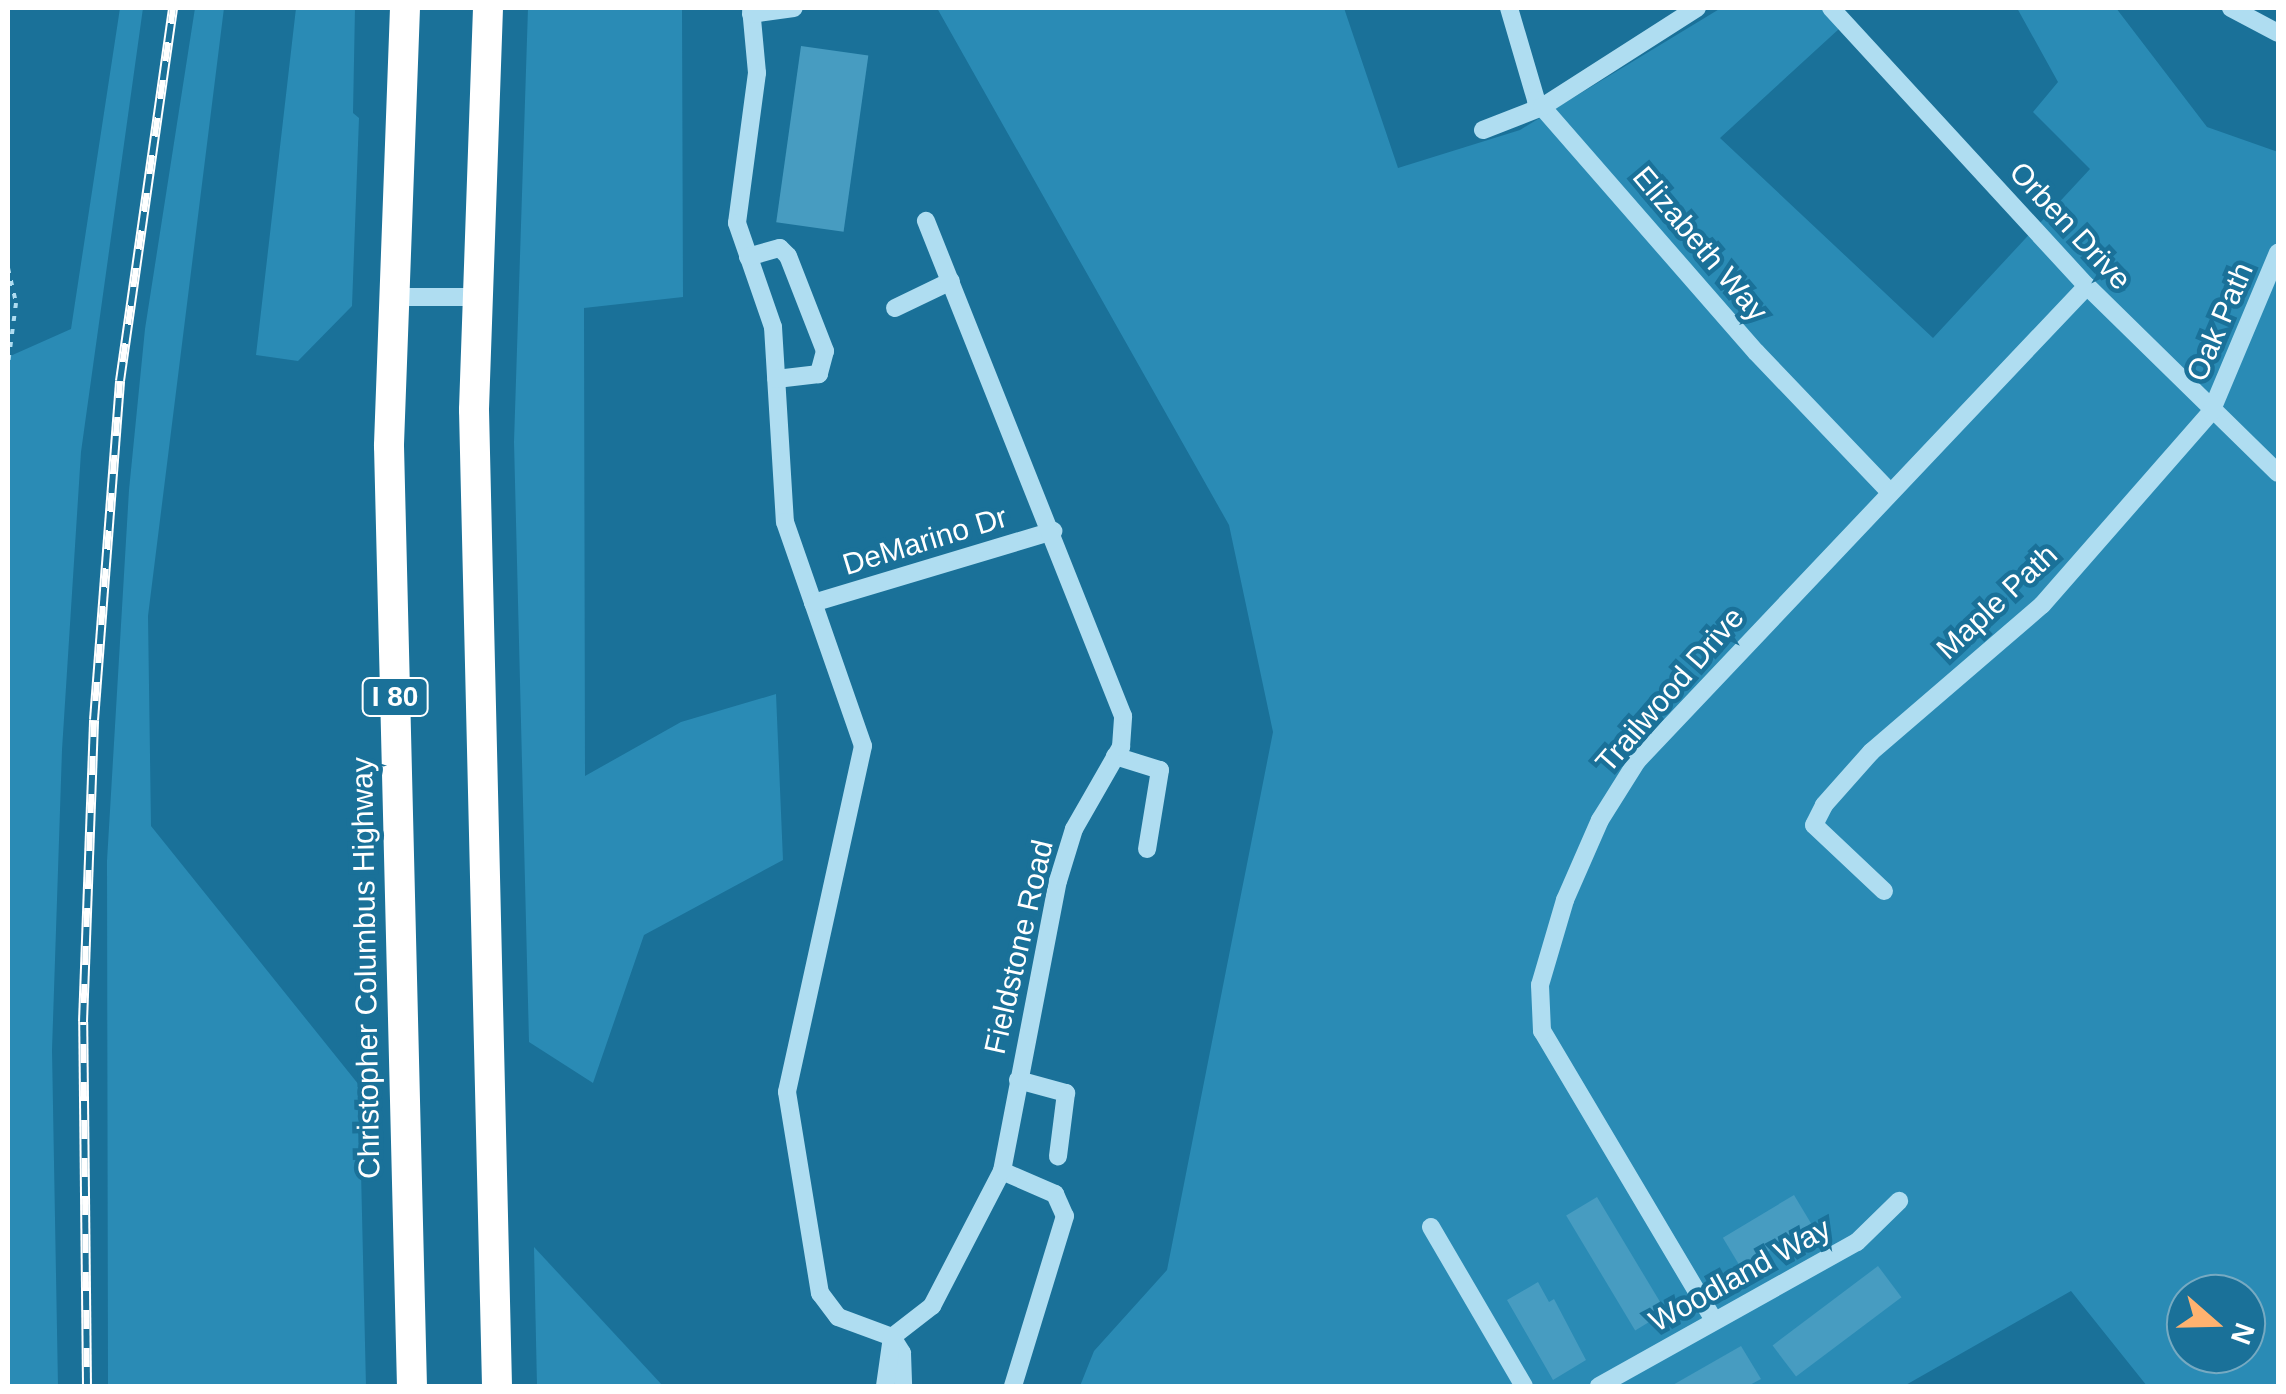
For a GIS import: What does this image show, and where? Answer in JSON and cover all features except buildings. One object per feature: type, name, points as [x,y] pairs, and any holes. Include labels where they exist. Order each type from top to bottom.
[{"type":"highway","name":"Christopher Columbus Highway","points":[[404,8],[390,297],[412,1386]]},
{"type":"highway","points":[[488,8],[475,297],[498,1386]]},
{"type":"street","points":[[794,8],[751,11],[758,73],[738,223],[772,326],[778,486],[812,603],[860,729],[863,756],[787,1092],[820,1293],[838,1317],[892,1337],[902,1353],[902,1386]]},
{"type":"street","name":"Elizabeth Way","points":[[1510,8],[1542,107],[1756,352],[1889,491]]},
{"type":"street","points":[[1483,130],[1542,107],[1697,8]]},
{"type":"street","name":"Orben Drive","points":[[1831,8],[2087,286],[2278,473]]},
{"type":"street","points":[[2231,8],[2278,34]]},
{"type":"street","name":"Fieldstone Road","points":[[892,1337],[932,1306],[1002,1171],[1058,881],[1074,830],[1115,756],[1123,716],[1053,531],[926,221]]},
{"type":"street","points":[[748,257],[780,248],[788,256],[826,351],[819,374],[776,379]]},
{"type":"street","name":"Oak Path","points":[[2212,412],[2278,253]]},
{"type":"street","points":[[894,308],[951,282]]},
{"type":"street","name":"Trailwood Drive","points":[[1712,1317],[1542,1030],[1540,984],[1565,900],[1600,820],[1637,762],[1889,491],[2087,286]]},
{"type":"street","points":[[390,297],[475,297]]},
{"type":"street","name":"Maple Path","points":[[1884,890],[1814,825],[1872,752],[2042,604],[2212,412]]},
{"type":"street","name":"DeMarino Dr","points":[[812,603],[1053,531]]},
{"type":"street","points":[[1115,756],[1160,770],[1147,850]]},
{"type":"street","points":[[1018,1080],[1066,1093],[1058,1156]]},
{"type":"street","points":[[1002,1171],[1054,1194],[1065,1216],[1013,1386]]},
{"type":"street","name":"Woodland Way","points":[[1599,1386],[1712,1317],[1857,1242],[1899,1202]]},
{"type":"street","points":[[1431,1227],[1524,1386]]},
{"type":"street","points":[[885,1386],[892,1337]]},
{"type":"path","points":[[8,268],[16,303],[8,365]]},
{"type":"shaded area","points":[[120,8],[143,8],[81,452],[62,750],[52,1050],[58,1386],[8,1386],[8,357],[71,329]]},
{"type":"shaded area","points":[[195,8],[224,8],[148,616],[151,826],[359,1085],[366,1386],[108,1386],[107,861],[129,490],[145,329]]},
{"type":"shaded area","points":[[296,8],[355,8],[353,113],[359,118],[352,306],[298,361],[256,355]]},
{"type":"shaded area","points":[[528,8],[682,8],[683,297],[584,308],[585,776],[681,722],[776,694],[783,860],[644,935],[593,1083],[529,1042],[514,442]]},
{"type":"shaded area","points":[[937,8],[1344,8],[1398,168],[1520,130],[1721,8],[1823,8],[1840,28],[1720,138],[1933,338],[2090,169],[2033,112],[2058,82],[2017,8],[2116,8],[2207,127],[2278,152],[2278,1386],[2147,1386],[2071,1291],[1904,1386],[1080,1386],[1094,1351],[1167,1270],[1273,732],[1229,525]]},
{"type":"shaded area","points":[[534,1247],[663,1386],[537,1386]]},
{"type":"railway","points":[[87,1386],[83,1022],[94,720],[120,381],[173,8]]}]
